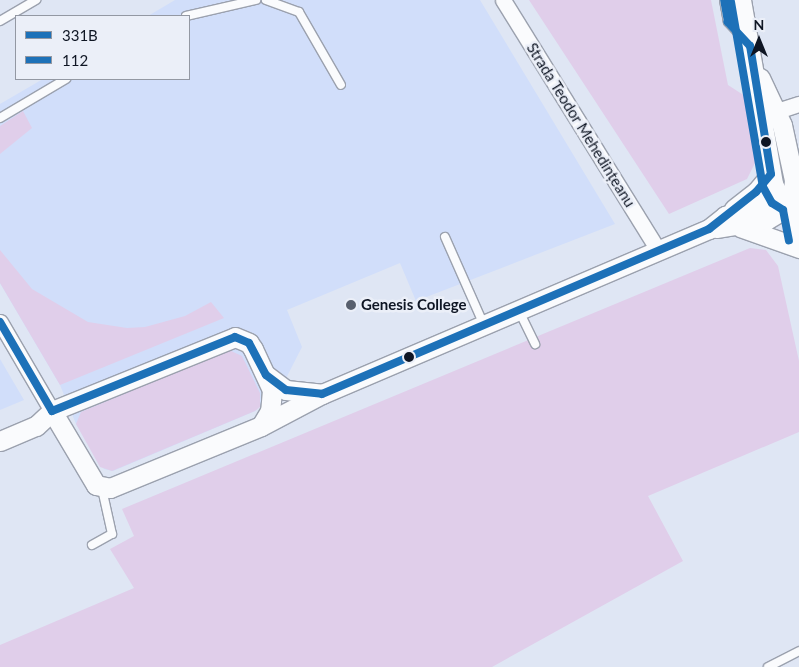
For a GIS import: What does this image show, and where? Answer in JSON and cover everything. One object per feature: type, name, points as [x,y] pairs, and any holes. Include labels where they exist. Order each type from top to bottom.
[{"type":"street","name":"Strada Teodor Mehedințeanu","points":[[503,0],[658,250]]},
{"type":"street","points":[[741,0],[754,66],[771,174],[779,196],[792,204]]},
{"type":"street","points":[[754,66],[777,111],[797,180],[792,204],[799,238]]},
{"type":"street","points":[[777,111],[799,104]]},
{"type":"street","points":[[730,221],[771,174]]},
{"type":"street","points":[[0,322],[96,485],[102,488],[126,483],[261,426],[322,394],[730,221],[748,208],[792,204]]},
{"type":"street","points":[[730,221],[799,248]]},
{"type":"street","points":[[0,441],[36,426],[52,410],[228,338],[248,343],[266,375],[273,397],[270,411],[261,426]]},
{"type":"street","points":[[266,375],[286,390],[322,394]]},
{"type":"lane","points":[[0,21],[36,0]]},
{"type":"lane","points":[[190,15],[256,0]]},
{"type":"lane","points":[[266,0],[299,12],[341,85]]},
{"type":"lane","points":[[724,0],[728,22],[750,46]]},
{"type":"lane","points":[[0,118],[64,80]]},
{"type":"lane","points":[[444,237],[484,325]]},
{"type":"lane","points":[[519,311],[535,344]]},
{"type":"lane","points":[[92,545],[112,534],[102,488]]},
{"type":"lane","points":[[768,667],[799,650]]},
{"type":"shaded area","points":[[175,0],[480,0],[615,224],[416,301],[400,263],[287,310],[302,347],[280,390],[255,411],[113,471],[104,469],[76,424],[60,385],[0,283],[0,104],[41,80],[190,80],[190,15],[150,15]]},
{"type":"shaded area","points":[[529,0],[711,0],[728,85],[745,96],[756,161],[747,179],[669,214]]},
{"type":"shaded area","points":[[23,111],[32,128],[0,154],[0,126]]},
{"type":"shaded area","points":[[750,248],[766,250],[778,266],[799,361],[799,432],[648,496],[683,561],[492,667],[0,667],[0,645],[134,588],[110,549],[134,536],[122,509]]},
{"type":"shaded area","points":[[0,250],[32,289],[88,322],[127,328],[145,327],[185,316],[211,302],[224,318],[60,385],[0,283]]},
{"type":"shaded area","points":[[229,350],[242,356],[260,393],[260,407],[255,411],[112,471],[100,467],[76,424],[81,412]]},
{"type":"shaded area","points":[[0,359],[24,400],[0,410]]},
{"type":"transit line","name":"331B","points":[[0,322],[52,411],[235,337],[249,343],[266,375],[286,390],[322,394],[709,229],[756,192],[771,174],[750,46],[728,22],[724,0]]},
{"type":"transit line","name":"112","points":[[731,2],[763,187],[772,203],[783,210],[789,240]]},
{"type":"place","name":"Genesis College","points":[[351,305]]}]
